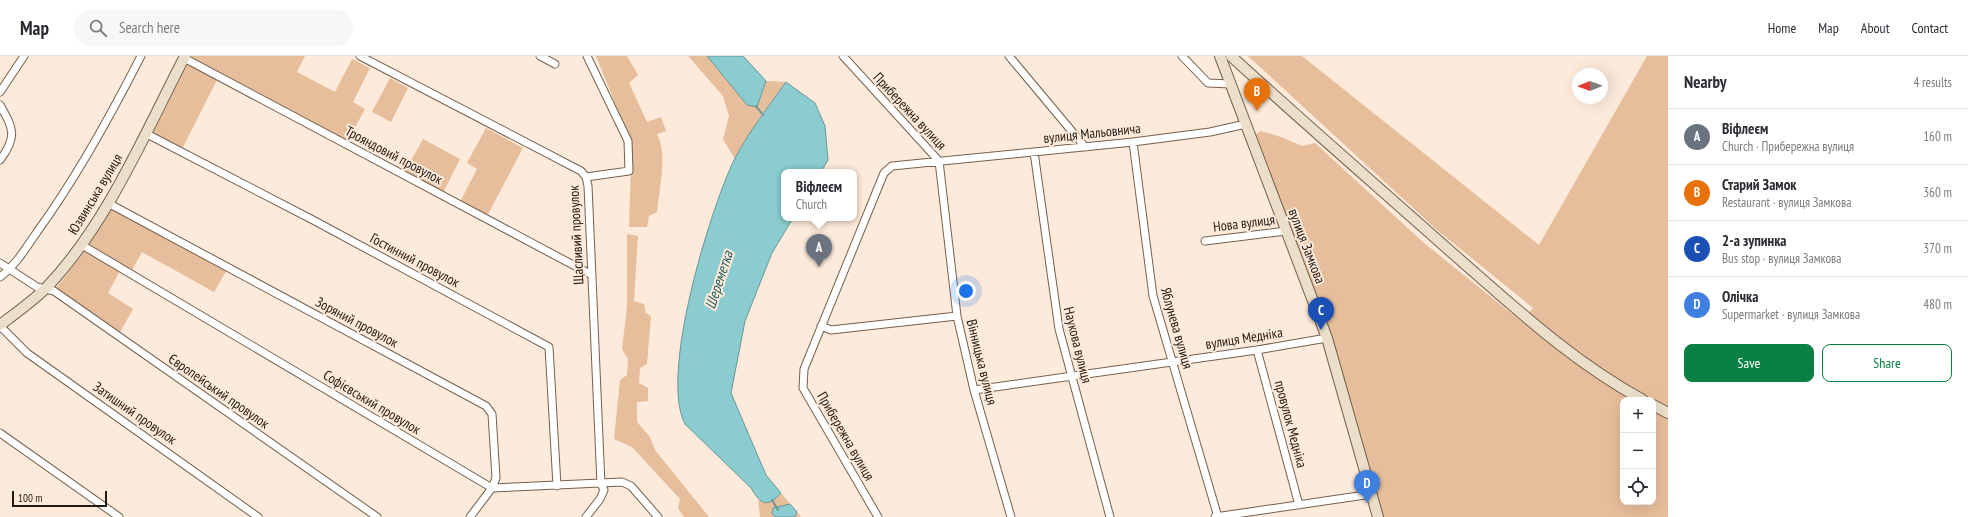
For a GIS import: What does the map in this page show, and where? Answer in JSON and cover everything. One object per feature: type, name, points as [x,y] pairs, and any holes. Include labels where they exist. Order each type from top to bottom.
[{"type":"main road","name":"вулиця Замкова","points":[[1220,56],[1327,338],[1378,517]]},
{"type":"main road","points":[[1231,56],[1320,138],[1519,311],[1585,365],[1639,397]]},
{"type":"main road","name":"Юзвинська вулиця","points":[[0,326],[46,288],[82,245],[108,203],[185,57]]},
{"type":"main road","points":[[1656,407],[1668,413]]},
{"type":"street","points":[[0,92],[24,56]]},
{"type":"street","points":[[0,276],[10,270],[48,217],[85,160],[141,56]]},
{"type":"street","name":"Щасливий провулок","points":[[360,56],[581,171],[586,177],[588,186],[601,484],[604,490],[600,499],[586,517]]},
{"type":"street","points":[[540,56],[555,64]]},
{"type":"street","points":[[586,177],[629,171],[628,141],[587,56]]},
{"type":"street","name":"Прибережна вулиця","points":[[843,56],[939,161]]},
{"type":"street","points":[[1009,56],[1085,147]]},
{"type":"street","points":[[1182,56],[1208,83],[1230,82]]},
{"type":"street","name":"Трояндовий провулок","points":[[185,57],[592,275]]},
{"type":"street","points":[[0,104],[10,123],[13,134],[10,145],[0,160]]},
{"type":"street","name":"вулиця Мальовнича","points":[[939,161],[1133,142],[1210,132],[1246,124]]},
{"type":"street","name":"Гостинний провулок","points":[[145,133],[313,220],[549,347],[557,486]]},
{"type":"street","name":"Яблунева вулиця","points":[[1133,142],[1153,296],[1217,517]]},
{"type":"street","name":"Наукова вулиця","points":[[1034,152],[1059,329],[1110,517]]},
{"type":"street","name":"Прибережна вулиця","points":[[878,517],[803,388],[804,369],[884,173],[892,166],[939,161]]},
{"type":"street","name":"Вінницька вулиця","points":[[939,161],[957,316],[974,390],[1011,517]]},
{"type":"street","name":"Зоряний провулок","points":[[108,203],[486,406],[492,414],[496,478],[492,488],[470,517]]},
{"type":"street","name":"Нова вулиця","points":[[1205,241],[1286,231]]},
{"type":"street","name":"Софієвський провулок","points":[[82,245],[492,488]]},
{"type":"street","name":"Європейський провулок","points":[[0,263],[37,287],[46,288],[60,295],[377,517]]},
{"type":"street","points":[[821,326],[831,330],[957,316]]},
{"type":"street","name":"Затишний провулок","points":[[0,326],[27,353],[258,517]]},
{"type":"street","name":"вулиця Медніка","points":[[974,390],[1257,350],[1327,338]]},
{"type":"street","name":"провулок Медніка","points":[[1257,350],[1299,504]]},
{"type":"street","points":[[0,433],[119,517]]},
{"type":"street","points":[[492,488],[622,482],[628,484],[658,517]]},
{"type":"street","points":[[1217,517],[1372,494]]},
{"type":"shaded area","points":[[192,56],[305,56],[297,72],[335,92],[352,59],[370,68],[353,102],[365,109],[347,142],[219,76],[181,151],[151,136]]},
{"type":"shaded area","points":[[596,56],[627,56],[638,75],[629,83],[647,122],[661,117],[666,131],[657,134],[662,152],[661,183],[657,212],[649,216],[647,227],[629,227],[631,164],[628,135]]},
{"type":"shaded area","points":[[688,56],[707,56],[747,105],[760,100],[766,81],[786,82],[762,114],[735,159],[723,139],[729,116],[723,96]]},
{"type":"shaded area","points":[[1248,56],[1302,56],[1539,245],[1647,56],[1668,56],[1668,517],[1378,517],[1327,338],[1251,137],[1261,131],[1281,137],[1302,146],[1315,143],[1424,243],[1521,321],[1533,308],[1437,230]]},
{"type":"shaded area","points":[[390,78],[408,88],[391,122],[372,112]]},
{"type":"shaded area","points":[[486,128],[523,148],[487,216],[460,202],[477,169],[467,163]]},
{"type":"shaded area","points":[[423,139],[460,159],[443,193],[404,173]]},
{"type":"shaded area","points":[[113,206],[228,268],[214,292],[142,252],[130,274],[121,269],[108,293],[133,309],[118,336],[54,291],[87,248]]},
{"type":"shaded area","points":[[627,234],[638,236],[634,301],[644,304],[646,313],[651,316],[647,364],[640,368],[639,383],[648,388],[648,401],[637,402],[637,422],[650,437],[655,450],[709,517],[684,517],[678,508],[680,499],[632,447],[614,439],[620,380],[627,375],[628,359],[622,349],[627,307]]},
{"type":"shaded area","points":[[781,493],[801,517],[760,517],[758,500],[768,502],[776,498]]},
{"type":"water","points":[[707,56],[743,56],[766,81],[757,107],[747,105]]},
{"type":"water","points":[[786,82],[815,103],[825,126],[828,160],[823,169],[781,169],[781,221],[791,221],[772,253],[745,321],[731,393],[766,475],[781,493],[772,501],[768,502],[761,501],[751,488],[685,424],[679,401],[678,369],[683,332],[691,292],[713,215],[734,160],[758,120]]},
{"type":"water","points":[[790,504],[797,512],[795,517],[775,517],[772,513],[773,508]]},
{"type":"waterway","name":"Шереметка","points":[[756,106],[763,115]]},
{"type":"waterway","name":"Шереметка","points":[[772,500],[778,510]]},
{"type":"place","name":"Старий Замок","points":[[1257,111]]},
{"type":"place","name":"Віфлеєм","points":[[819,267]]},
{"type":"place","name":"2-а зупинка","points":[[1321,330]]},
{"type":"place","name":"Олічка","points":[[1367,503]]}]
